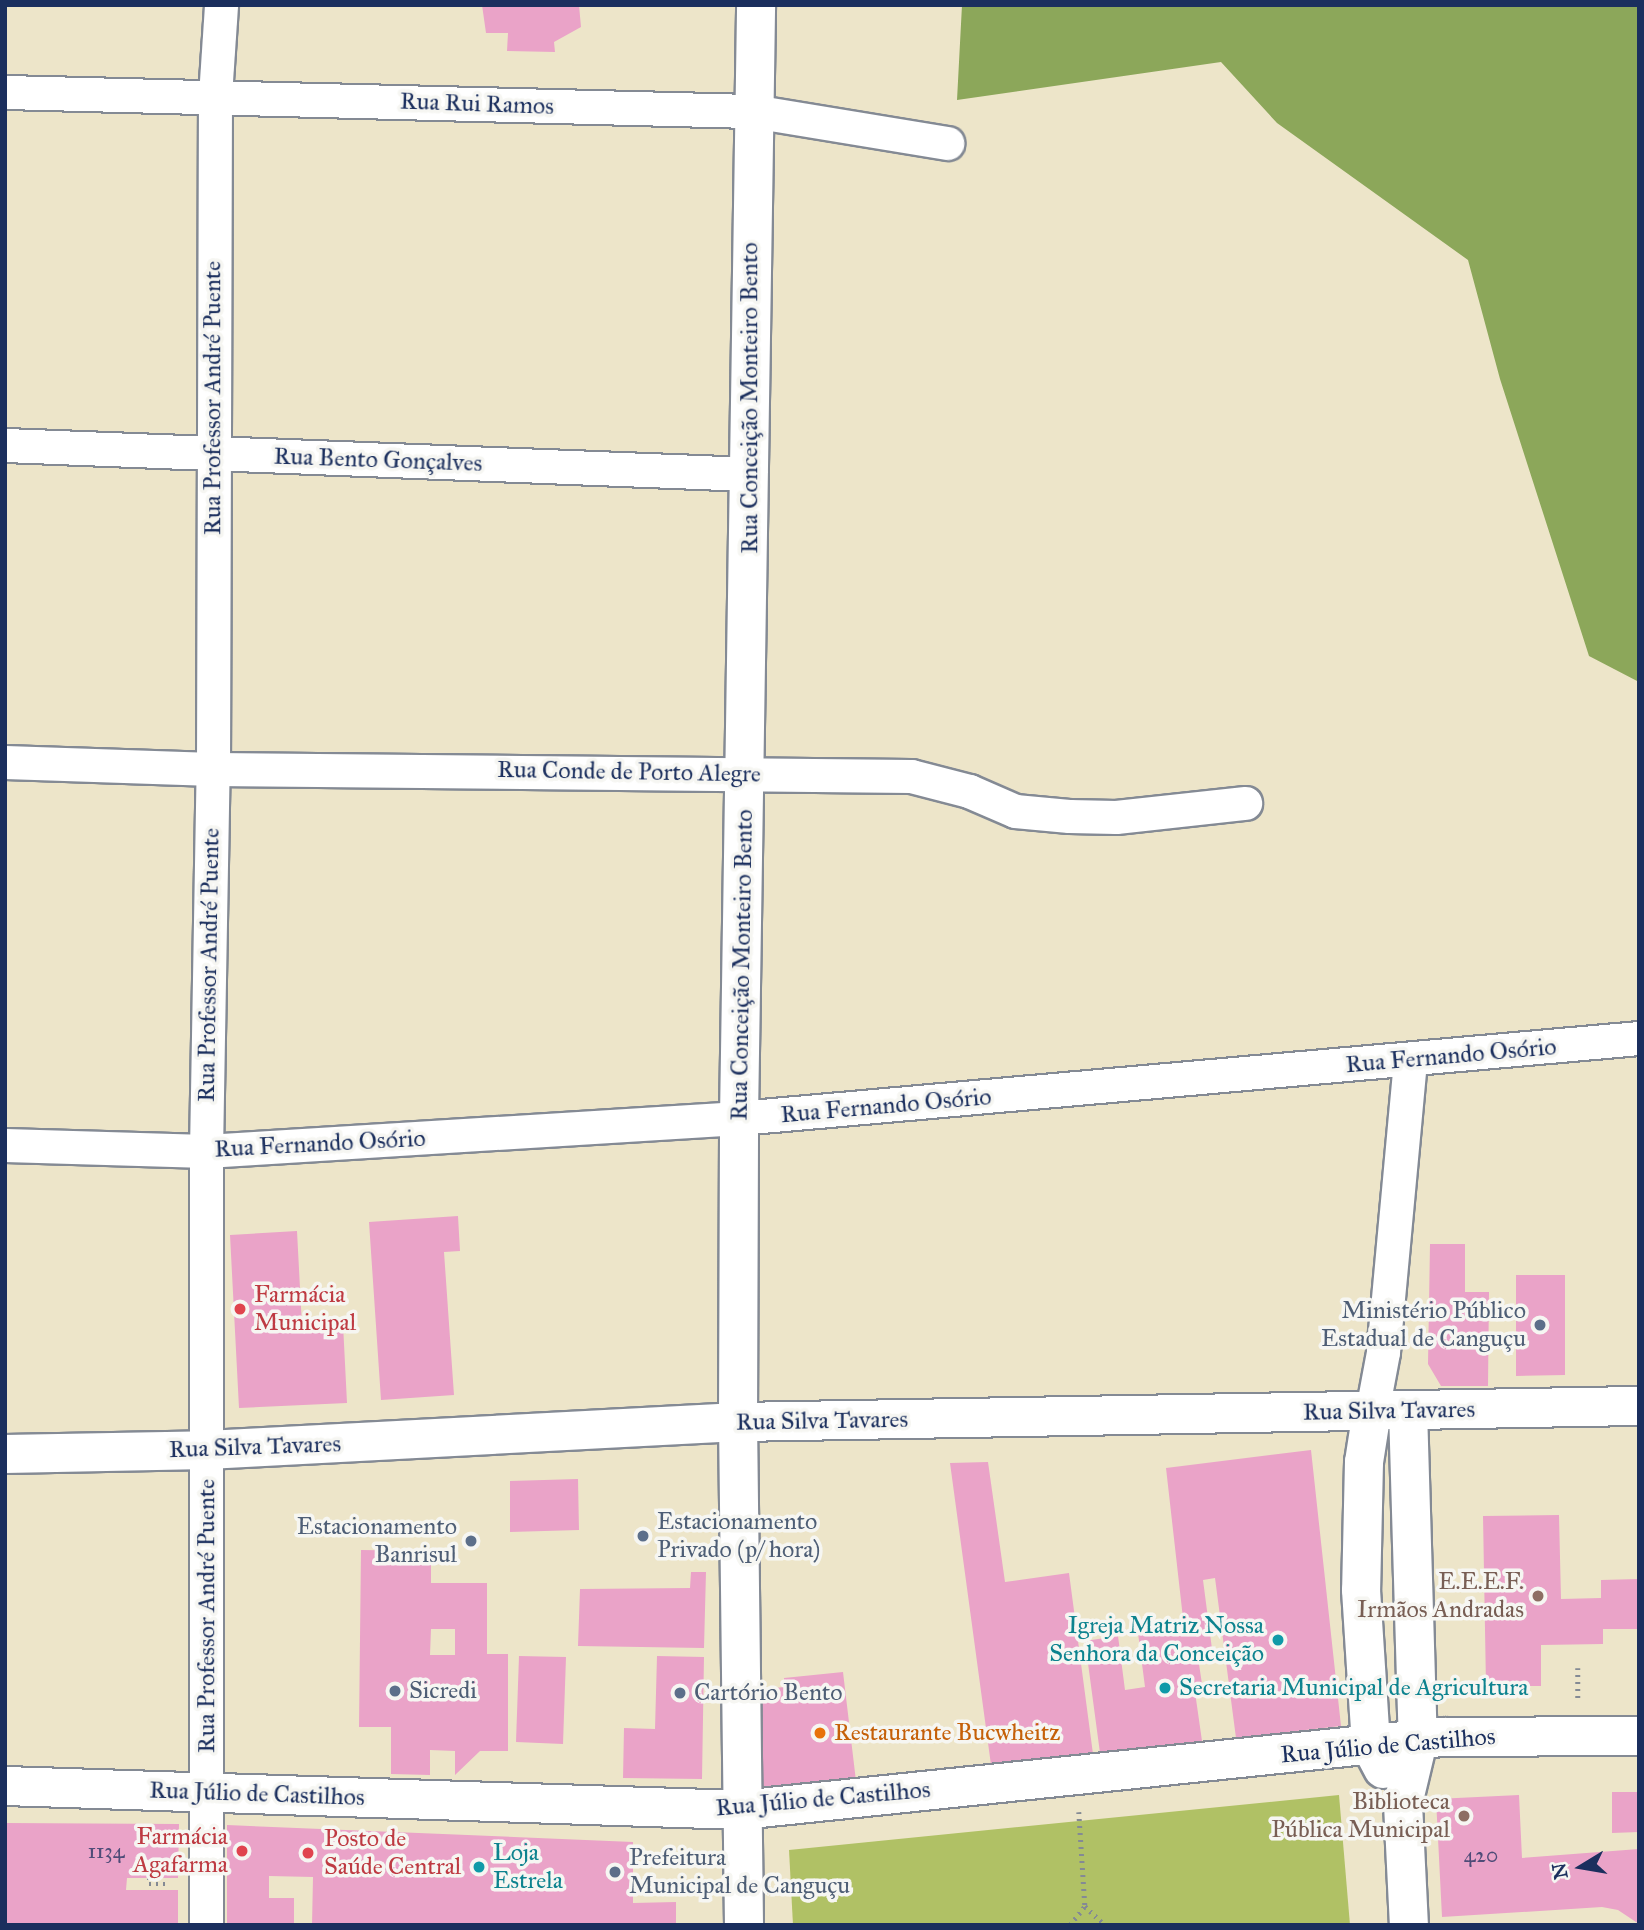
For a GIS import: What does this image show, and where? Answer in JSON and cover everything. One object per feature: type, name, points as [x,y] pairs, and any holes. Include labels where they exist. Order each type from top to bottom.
[{"type":"street","name":"Rua Professor André Puente","points":[[206,1925],[206,1151],[213,769],[215,96],[221,5]]},
{"type":"street","name":"Rua Conceição Monteiro Bento","points":[[744,1925],[738,1422],[739,1118],[750,474],[752,111],[756,5]]},
{"type":"street","name":"Rua Rui Ramos","points":[[5,92],[752,111],[947,143]]},
{"type":"street","name":"Rua Bento Gonçalves","points":[[5,445],[750,474]]},
{"type":"street","name":"Rua Conde de Porto Alegre","points":[[5,762],[213,769],[911,776],[969,791],[1015,811],[1069,816],[1116,817],[1245,803]]},
{"type":"street","name":"Rua Fernando Osório","points":[[5,1145],[206,1151],[739,1118],[1639,1038]]},
{"type":"street","points":[[1409,1925],[1403,1804],[1418,1741],[1414,1589],[1383,1352],[1410,1060]]},
{"type":"street","name":"Rua Silva Tavares","points":[[5,1454],[207,1450],[738,1422],[1639,1406]]},
{"type":"street","points":[[1390,1410],[1364,1462],[1361,1590],[1371,1746],[1403,1804]]},
{"type":"street","points":[[1361,1590],[1414,1589]]},
{"type":"street","name":"Rua Júlio de Castilhos","points":[[5,1786],[741,1810],[1442,1737],[1639,1735]]},
{"type":"path","points":[[1079,1811],[1086,1906],[1105,1925]]},
{"type":"path","points":[[150,1878],[149,1884],[178,1884]]},
{"type":"path","points":[[1070,1925],[1086,1906]]},
{"type":"green space","points":[[962,5],[1639,5],[1639,682],[1589,656],[1500,379],[1468,260],[1277,123],[1221,62],[957,100]]},
{"type":"green space","points":[[1339,1795],[1350,1925],[793,1925],[789,1850]]},
{"type":"building","points":[[482,5],[579,5],[581,27],[554,42],[555,52],[507,51],[508,33],[486,33]]},
{"type":"building","points":[[458,1216],[460,1251],[444,1252],[454,1395],[381,1400],[369,1222]]},
{"type":"building","points":[[297,1231],[302,1326],[343,1324],[347,1403],[239,1408],[230,1235]]},
{"type":"building","points":[[1430,1244],[1465,1244],[1465,1292],[1489,1292],[1488,1386],[1441,1386],[1428,1364]]},
{"type":"building","name":"Ministério Público Estadual de Canguçu","points":[[1516,1275],[1565,1275],[1565,1375],[1516,1376]]},
{"type":"building","name":"Igreja Matriz Nossa Senhora da Conceição","points":[[1311,1450],[1341,1726],[1236,1738],[1215,1578],[1203,1580],[1212,1649],[1197,1651],[1202,1684],[1194,1685],[1202,1741],[1100,1753],[1085,1641],[1118,1636],[1125,1690],[1145,1687],[1138,1633],[1184,1627],[1166,1468]]},
{"type":"building","points":[[988,1462],[1005,1582],[1069,1573],[1093,1754],[991,1765],[950,1463]]},
{"type":"building","points":[[578,1479],[579,1530],[510,1532],[510,1481]]},
{"type":"building","points":[[1559,1515],[1561,1599],[1601,1598],[1601,1580],[1639,1579],[1639,1629],[1603,1629],[1603,1644],[1541,1645],[1541,1686],[1486,1686],[1483,1516]]},
{"type":"building","points":[[361,1550],[431,1551],[431,1583],[487,1583],[487,1654],[508,1654],[508,1751],[480,1751],[455,1775],[455,1751],[430,1750],[430,1775],[391,1774],[391,1727],[359,1727]],"holes":[[[431,1629],[455,1629],[455,1655],[430,1655]]]},
{"type":"building","points":[[691,1572],[706,1572],[704,1648],[578,1646],[580,1589],[690,1588]]},
{"type":"building","points":[[519,1656],[566,1657],[563,1744],[516,1742]]},
{"type":"building","name":"Cartório Bento","points":[[657,1656],[704,1657],[702,1779],[623,1778],[624,1728],[655,1729]]},
{"type":"building","name":"Restaurante Bucwheitz","points":[[843,1672],[856,1781],[761,1791],[758,1690],[784,1687],[784,1678]]},
{"type":"building","points":[[1612,1792],[1639,1792],[1639,1832],[1612,1833]]},
{"type":"building","points":[[1519,1795],[1522,1858],[1639,1849],[1639,1924],[1618,1910],[1602,1907],[1442,1917],[1436,1799]]},
{"type":"building","points":[[5,1823],[179,1824],[178,1878],[127,1878],[126,1890],[178,1890],[178,1925],[5,1925]]},
{"type":"building","points":[[227,1825],[633,1842],[633,1903],[676,1902],[676,1925],[312,1925],[313,1877],[269,1876],[269,1898],[294,1898],[294,1925],[227,1925]]},
{"type":"place","name":"Farmácia Municipal","points":[[240,1309]]},
{"type":"place","name":"Ministério Público Estadual de Canguçu","points":[[1540,1325]]},
{"type":"place","name":"Estacionamento Privado (p/ hora)","points":[[643,1536]]},
{"type":"place","name":"Estacionamento Banrisul","points":[[471,1541]]},
{"type":"place","name":"E.E.E.F. Irmãos Andradas","points":[[1538,1596]]},
{"type":"place","name":"Igreja Matriz Nossa Senhora da Conceição","points":[[1278,1640]]},
{"type":"place","name":"Secretaria Municipal de Agricultura","points":[[1165,1688]]},
{"type":"place","name":"Sicredi","points":[[395,1691]]},
{"type":"place","name":"Cartório Bento","points":[[680,1693]]},
{"type":"place","name":"Restaurante Bucwheitz","points":[[820,1733]]},
{"type":"place","name":"Biblioteca Pública Municipal","points":[[1464,1816]]},
{"type":"place","name":"Farmácia Agafarma","points":[[242,1851]]},
{"type":"place","name":"Posto de Saúde Central","points":[[308,1853]]},
{"type":"place","name":"Loja Estrela","points":[[479,1867]]},
{"type":"place","name":"Prefeitura Municipal de Canguçu","points":[[615,1872]]}]
